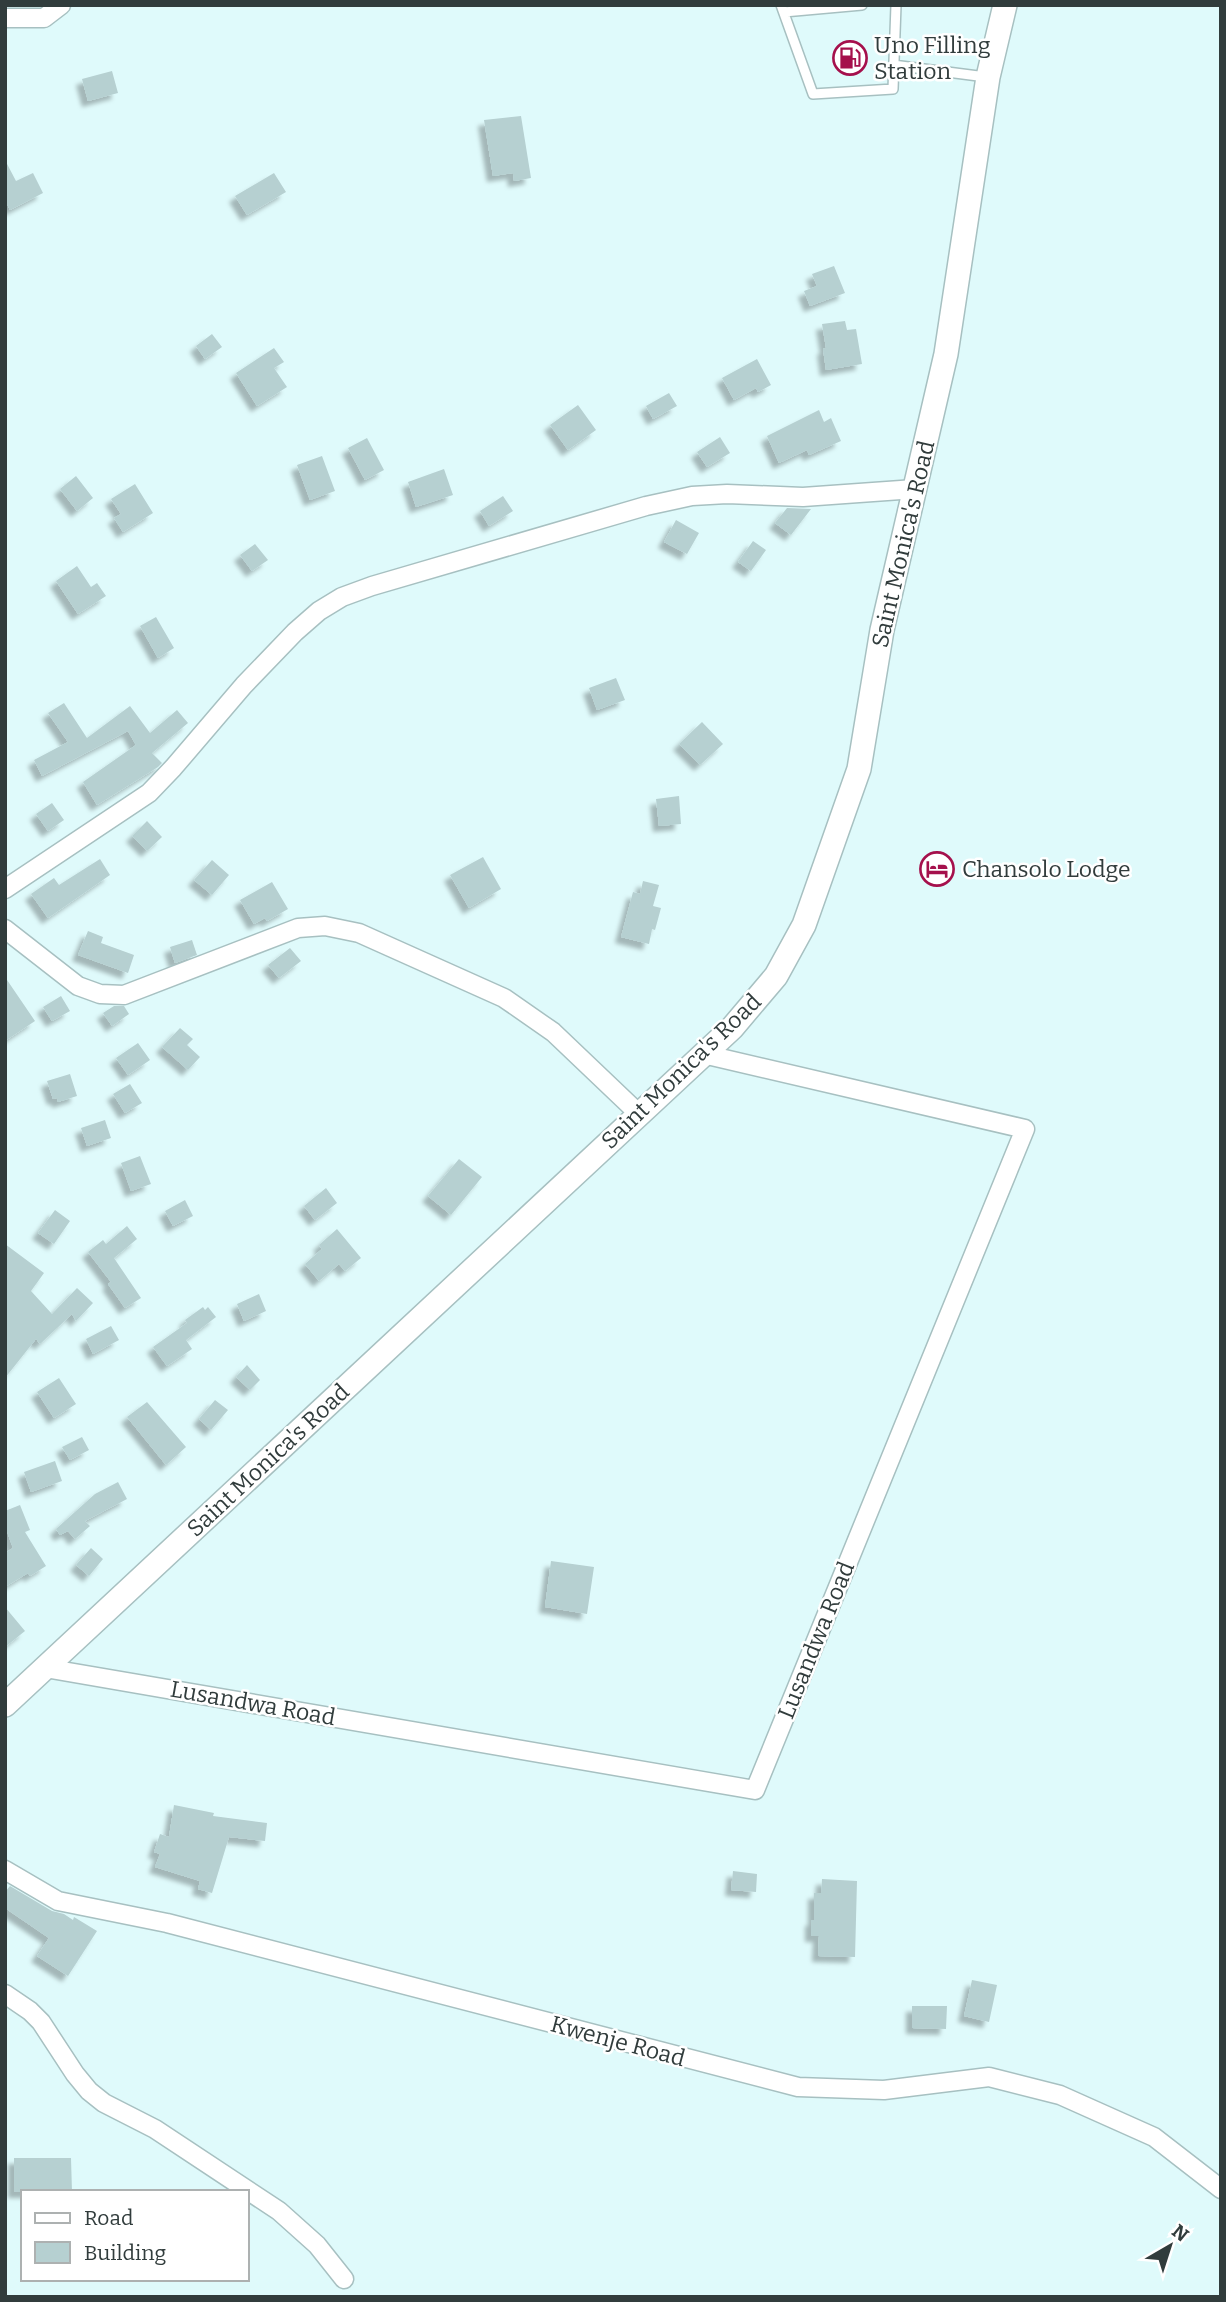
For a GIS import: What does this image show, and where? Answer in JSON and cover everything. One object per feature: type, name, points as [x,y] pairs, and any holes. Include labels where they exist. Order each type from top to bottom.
[{"type":"street","points":[[5,18],[44,18],[61,5]]},
{"type":"street","name":"Saint Monica's Road","points":[[5,1705],[732,1028],[776,976],[804,925],[859,769],[882,630],[946,354],[988,77],[1005,5]]},
{"type":"street","points":[[5,889],[149,793],[244,685],[295,632],[318,611],[342,597],[646,506],[692,496],[727,494],[803,497],[915,489]]},
{"type":"street","points":[[5,929],[78,986],[100,994],[124,995],[298,928],[325,926],[359,933],[504,998],[553,1032],[638,1113]]},
{"type":"street","name":"Lusandwa Road","points":[[45,1668],[755,1790],[1025,1129],[703,1054]]},
{"type":"street","name":"Kwenje Road","points":[[5,1870],[58,1901],[167,1923],[798,2087],[884,2090],[989,2077],[1060,2095],[1154,2137],[1221,2189]]},
{"type":"street","points":[[5,1994],[41,2022],[89,2091],[104,2103],[155,2130],[247,2190]]},
{"type":"street","points":[[248,2191],[279,2211],[317,2245],[344,2280]]},
{"type":"lane","points":[[862,5],[783,9],[813,94],[893,89],[896,5]]},
{"type":"lane","points":[[893,65],[988,77]]},
{"type":"building","points":[[112,71],[118,93],[88,101],[82,79]]},
{"type":"building","points":[[521,116],[531,178],[514,181],[513,173],[493,176],[484,120]]},
{"type":"building","points":[[5,160],[16,181],[33,173],[43,193],[10,210],[5,200]]},
{"type":"building","points":[[274,173],[286,192],[247,215],[235,196]]},
{"type":"building","points":[[834,266],[845,293],[810,306],[804,291],[817,286],[812,274]]},
{"type":"building","points":[[845,321],[847,330],[856,329],[862,364],[826,370],[822,324]]},
{"type":"building","points":[[212,334],[222,347],[205,359],[196,346]]},
{"type":"building","points":[[274,348],[284,362],[274,368],[287,387],[257,406],[236,373]]},
{"type":"building","points":[[757,359],[771,385],[758,392],[756,388],[734,400],[722,378]]},
{"type":"building","points":[[669,393],[677,406],[653,419],[646,406]]},
{"type":"building","points":[[578,405],[596,430],[568,450],[550,425]]},
{"type":"building","points":[[819,410],[824,422],[831,418],[841,441],[809,455],[807,450],[779,463],[767,436]]},
{"type":"building","points":[[720,437],[730,453],[707,467],[697,452]]},
{"type":"building","points":[[367,438],[384,470],[365,480],[348,448]]},
{"type":"building","points":[[322,456],[335,491],[310,500],[297,465]]},
{"type":"building","points":[[444,469],[453,495],[416,507],[408,482]]},
{"type":"building","points":[[76,476],[93,498],[77,511],[60,489]]},
{"type":"building","points":[[135,484],[153,513],[123,532],[114,518],[121,514],[111,499]]},
{"type":"building","points":[[503,496],[513,511],[489,526],[480,511]]},
{"type":"building","points":[[787,508],[811,509],[791,535],[775,523]]},
{"type":"building","points":[[676,520],[699,533],[687,554],[664,542]]},
{"type":"building","points":[[753,541],[766,550],[751,571],[738,562]]},
{"type":"building","points":[[255,544],[268,560],[252,571],[240,555]]},
{"type":"building","points":[[77,566],[91,587],[97,583],[106,596],[78,614],[56,581]]},
{"type":"building","points":[[156,617],[174,648],[158,658],[140,626]]},
{"type":"building","points":[[616,678],[625,700],[597,710],[589,688]]},
{"type":"building","points":[[64,703],[87,738],[130,706],[150,733],[177,710],[188,723],[152,753],[162,763],[158,767],[97,805],[83,782],[136,745],[128,731],[42,776],[34,760],[68,742],[48,713]]},
{"type":"building","points":[[702,722],[723,744],[700,765],[679,744]]},
{"type":"building","points":[[679,796],[681,824],[659,826],[656,799]]},
{"type":"building","points":[[52,803],[64,820],[48,831],[36,814]]},
{"type":"building","points":[[147,821],[162,837],[147,851],[132,836]]},
{"type":"building","points":[[483,857],[501,889],[469,908],[450,875]]},
{"type":"building","points":[[100,859],[110,875],[48,918],[31,894],[54,878],[59,885]]},
{"type":"building","points":[[212,860],[229,875],[212,895],[194,880]]},
{"type":"building","points":[[643,881],[659,885],[653,906],[661,908],[649,944],[621,937],[633,892],[640,894]]},
{"type":"building","points":[[272,882],[288,909],[267,921],[265,918],[254,924],[240,900]]},
{"type":"building","points":[[88,931],[103,937],[101,943],[134,955],[128,973],[78,955]]},
{"type":"building","points":[[192,940],[197,955],[175,963],[170,947]]},
{"type":"building","points":[[290,948],[301,961],[279,978],[268,965]]},
{"type":"building","points":[[5,977],[35,1021],[5,1041]]},
{"type":"building","points":[[61,996],[70,1011],[52,1021],[43,1007]]},
{"type":"building","points":[[114,1006],[124,1006],[129,1014],[112,1026],[103,1013]]},
{"type":"building","points":[[180,1028],[193,1039],[187,1045],[200,1057],[188,1070],[162,1047]]},
{"type":"building","points":[[138,1043],[150,1060],[128,1075],[116,1058]]},
{"type":"building","points":[[70,1074],[77,1096],[58,1102],[57,1098],[53,1099],[47,1081]]},
{"type":"building","points":[[130,1084],[142,1103],[125,1113],[113,1094]]},
{"type":"building","points":[[105,1120],[111,1138],[87,1146],[81,1128]]},
{"type":"building","points":[[140,1156],[151,1184],[131,1191],[121,1163]]},
{"type":"building","points":[[459,1159],[482,1177],[451,1215],[428,1196]]},
{"type":"building","points":[[326,1188],[337,1203],[315,1220],[304,1206]]},
{"type":"building","points":[[185,1200],[193,1216],[173,1226],[165,1211]]},
{"type":"building","points":[[55,1210],[70,1221],[54,1244],[38,1233]]},
{"type":"building","points":[[127,1226],[137,1239],[114,1258],[141,1298],[125,1308],[108,1284],[111,1282],[88,1252],[103,1240],[106,1244]]},
{"type":"building","points":[[337,1229],[361,1258],[345,1271],[339,1264],[319,1281],[305,1264],[322,1249],[319,1245]]},
{"type":"building","points":[[5,1244],[44,1273],[31,1291],[52,1314],[77,1288],[93,1303],[76,1321],[72,1314],[40,1344],[36,1339],[5,1378]]},
{"type":"building","points":[[259,1294],[266,1311],[244,1321],[237,1304]]},
{"type":"building","points":[[203,1307],[205,1310],[208,1307],[216,1317],[186,1340],[192,1349],[167,1366],[153,1347],[187,1323],[185,1320]]},
{"type":"building","points":[[111,1326],[119,1340],[93,1354],[86,1339]]},
{"type":"building","points":[[247,1365],[260,1380],[250,1390],[236,1377]]},
{"type":"building","points":[[59,1378],[76,1404],[54,1418],[37,1392]]},
{"type":"building","points":[[215,1400],[228,1410],[211,1430],[199,1419]]},
{"type":"building","points":[[147,1402],[186,1447],[166,1465],[127,1417]]},
{"type":"building","points":[[82,1437],[89,1450],[70,1460],[62,1447]]},
{"type":"building","points":[[55,1461],[62,1481],[31,1492],[24,1472]]},
{"type":"building","points":[[118,1482],[127,1499],[85,1521],[90,1526],[75,1539],[68,1531],[60,1535],[56,1529],[95,1494]]},
{"type":"building","points":[[20,1505],[30,1530],[25,1532],[46,1566],[5,1587],[5,1553],[13,1548],[5,1526],[5,1511]]},
{"type":"building","points":[[91,1548],[103,1559],[89,1576],[76,1565]]},
{"type":"building","points":[[551,1561],[594,1567],[587,1614],[545,1607]]},
{"type":"building","points":[[5,1607],[25,1631],[5,1647]]},
{"type":"building","points":[[174,1805],[214,1813],[213,1816],[267,1823],[265,1841],[229,1837],[212,1893],[198,1889],[200,1881],[155,1867],[160,1854],[154,1852],[160,1834],[169,1837]]},
{"type":"building","points":[[733,1871],[757,1874],[756,1892],[731,1890]]},
{"type":"building","points":[[822,1879],[857,1881],[855,1957],[818,1956],[819,1936],[811,1936],[811,1920],[814,1920],[814,1893],[821,1893]]},
{"type":"building","points":[[10,1886],[52,1911],[73,1920],[74,1917],[97,1931],[68,1976],[37,1956],[49,1938],[5,1908],[5,1892]]},
{"type":"building","points":[[972,1980],[997,1985],[989,2022],[964,2016]]},
{"type":"building","points":[[912,2006],[947,2006],[946,2029],[912,2028]]},
{"type":"building","points":[[14,2158],[71,2158],[72,2190],[14,2192]]},
{"type":"place","name":"Uno Filling Station","points":[[850,58]]},
{"type":"place","name":"Chansolo Lodge","points":[[937,869]]}]
